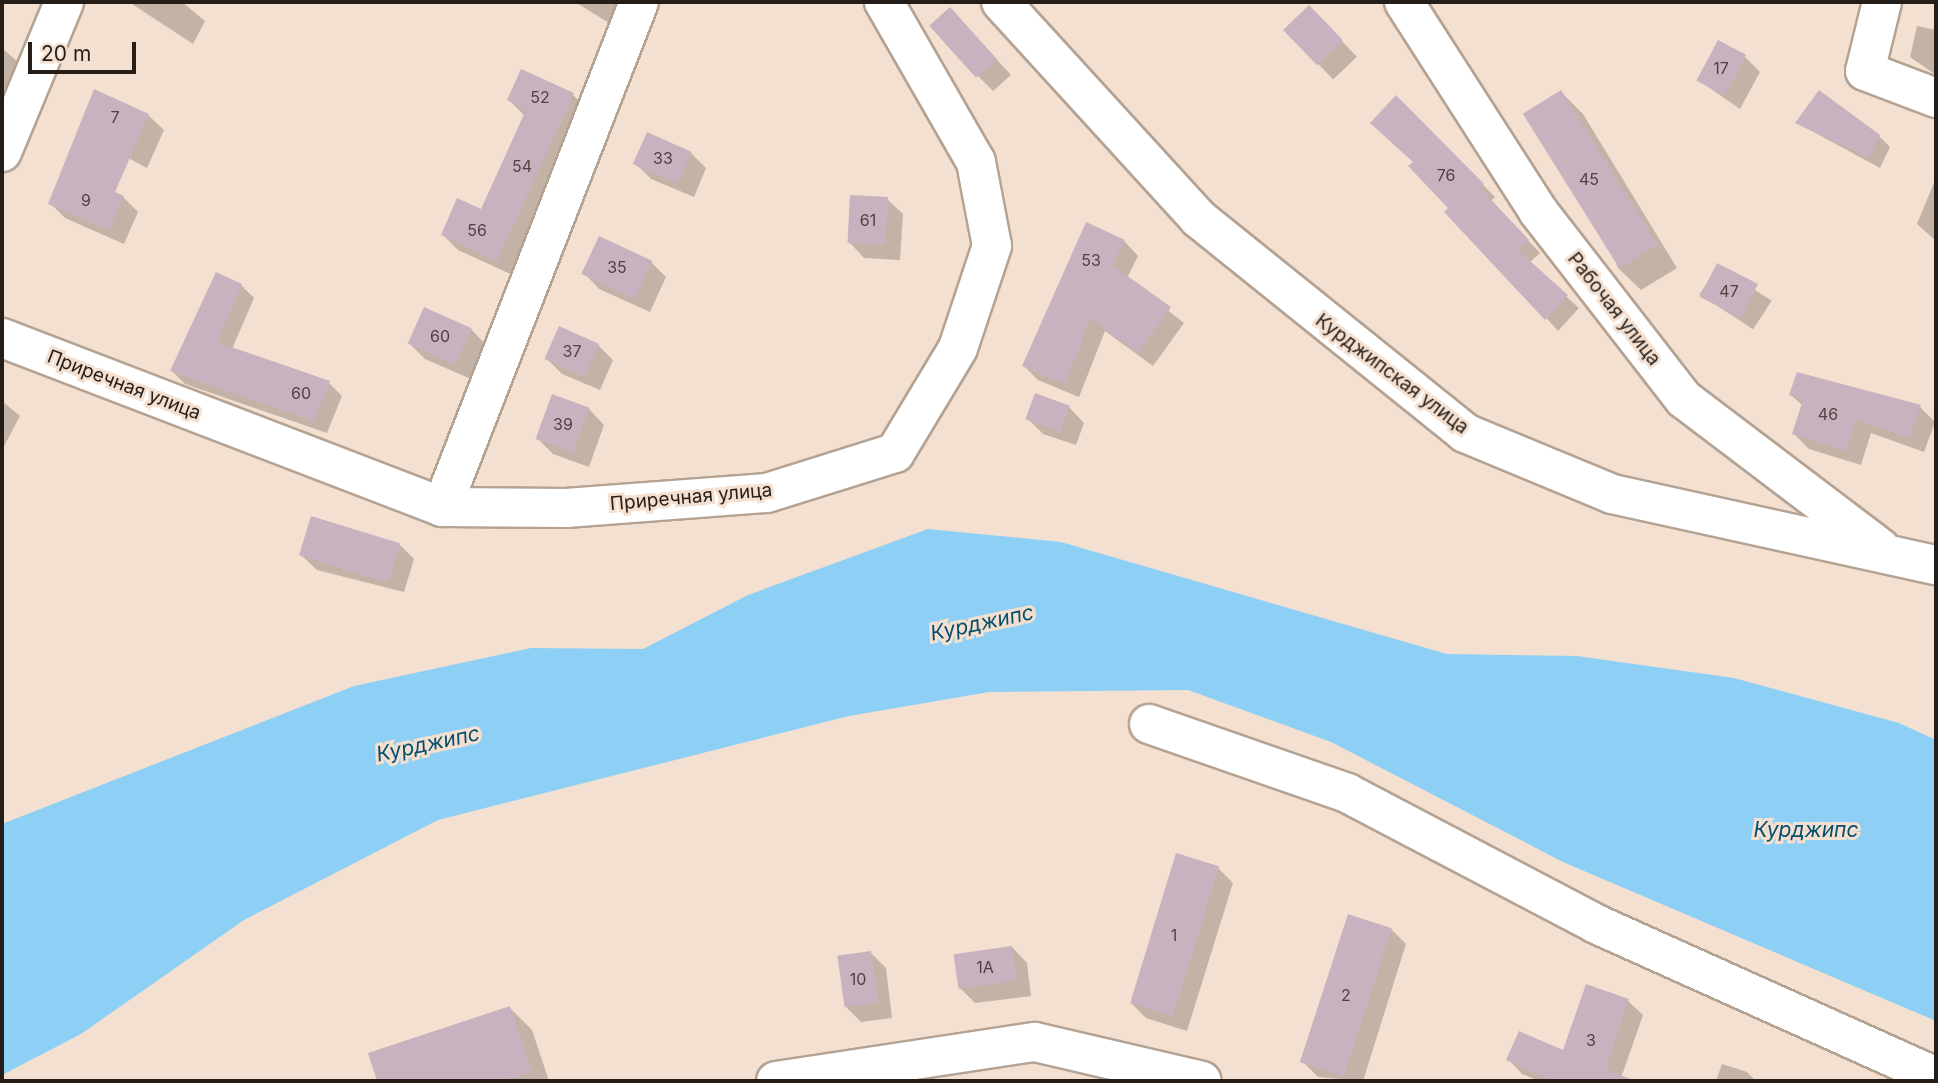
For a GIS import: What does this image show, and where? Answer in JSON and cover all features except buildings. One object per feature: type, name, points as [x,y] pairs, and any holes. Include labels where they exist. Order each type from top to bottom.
[{"type":"street","points":[[2,152],[64,2]]},
{"type":"street","points":[[442,507],[639,2]]},
{"type":"street","name":"Приречная улица","points":[[2,338],[442,507],[566,508],[766,493],[895,453],[958,348],[992,246],[976,162],[884,2]]},
{"type":"street","name":"Курджипская улица","points":[[1001,2],[1198,218],[1465,433],[1612,494],[1936,565]]},
{"type":"street","name":"Рабочая улица","points":[[1404,2],[1538,211],[1684,399],[1890,556]]},
{"type":"street","points":[[1882,2],[1865,71],[1936,98]]},
{"type":"street","points":[[1150,724],[1347,793],[1596,924],[1936,1077]]},
{"type":"street","points":[[776,1081],[1035,1042],[1202,1081]]},
{"type":"water","name":"Курджипс","points":[[928,529],[1061,542],[1447,654],[1577,656],[1734,678],[1899,723],[1936,740],[1936,1021],[1563,862],[1331,742],[1188,690],[989,692],[849,716],[438,820],[244,920],[81,1034],[2,1075],[2,824],[354,686],[531,648],[643,649],[748,595]]}]
